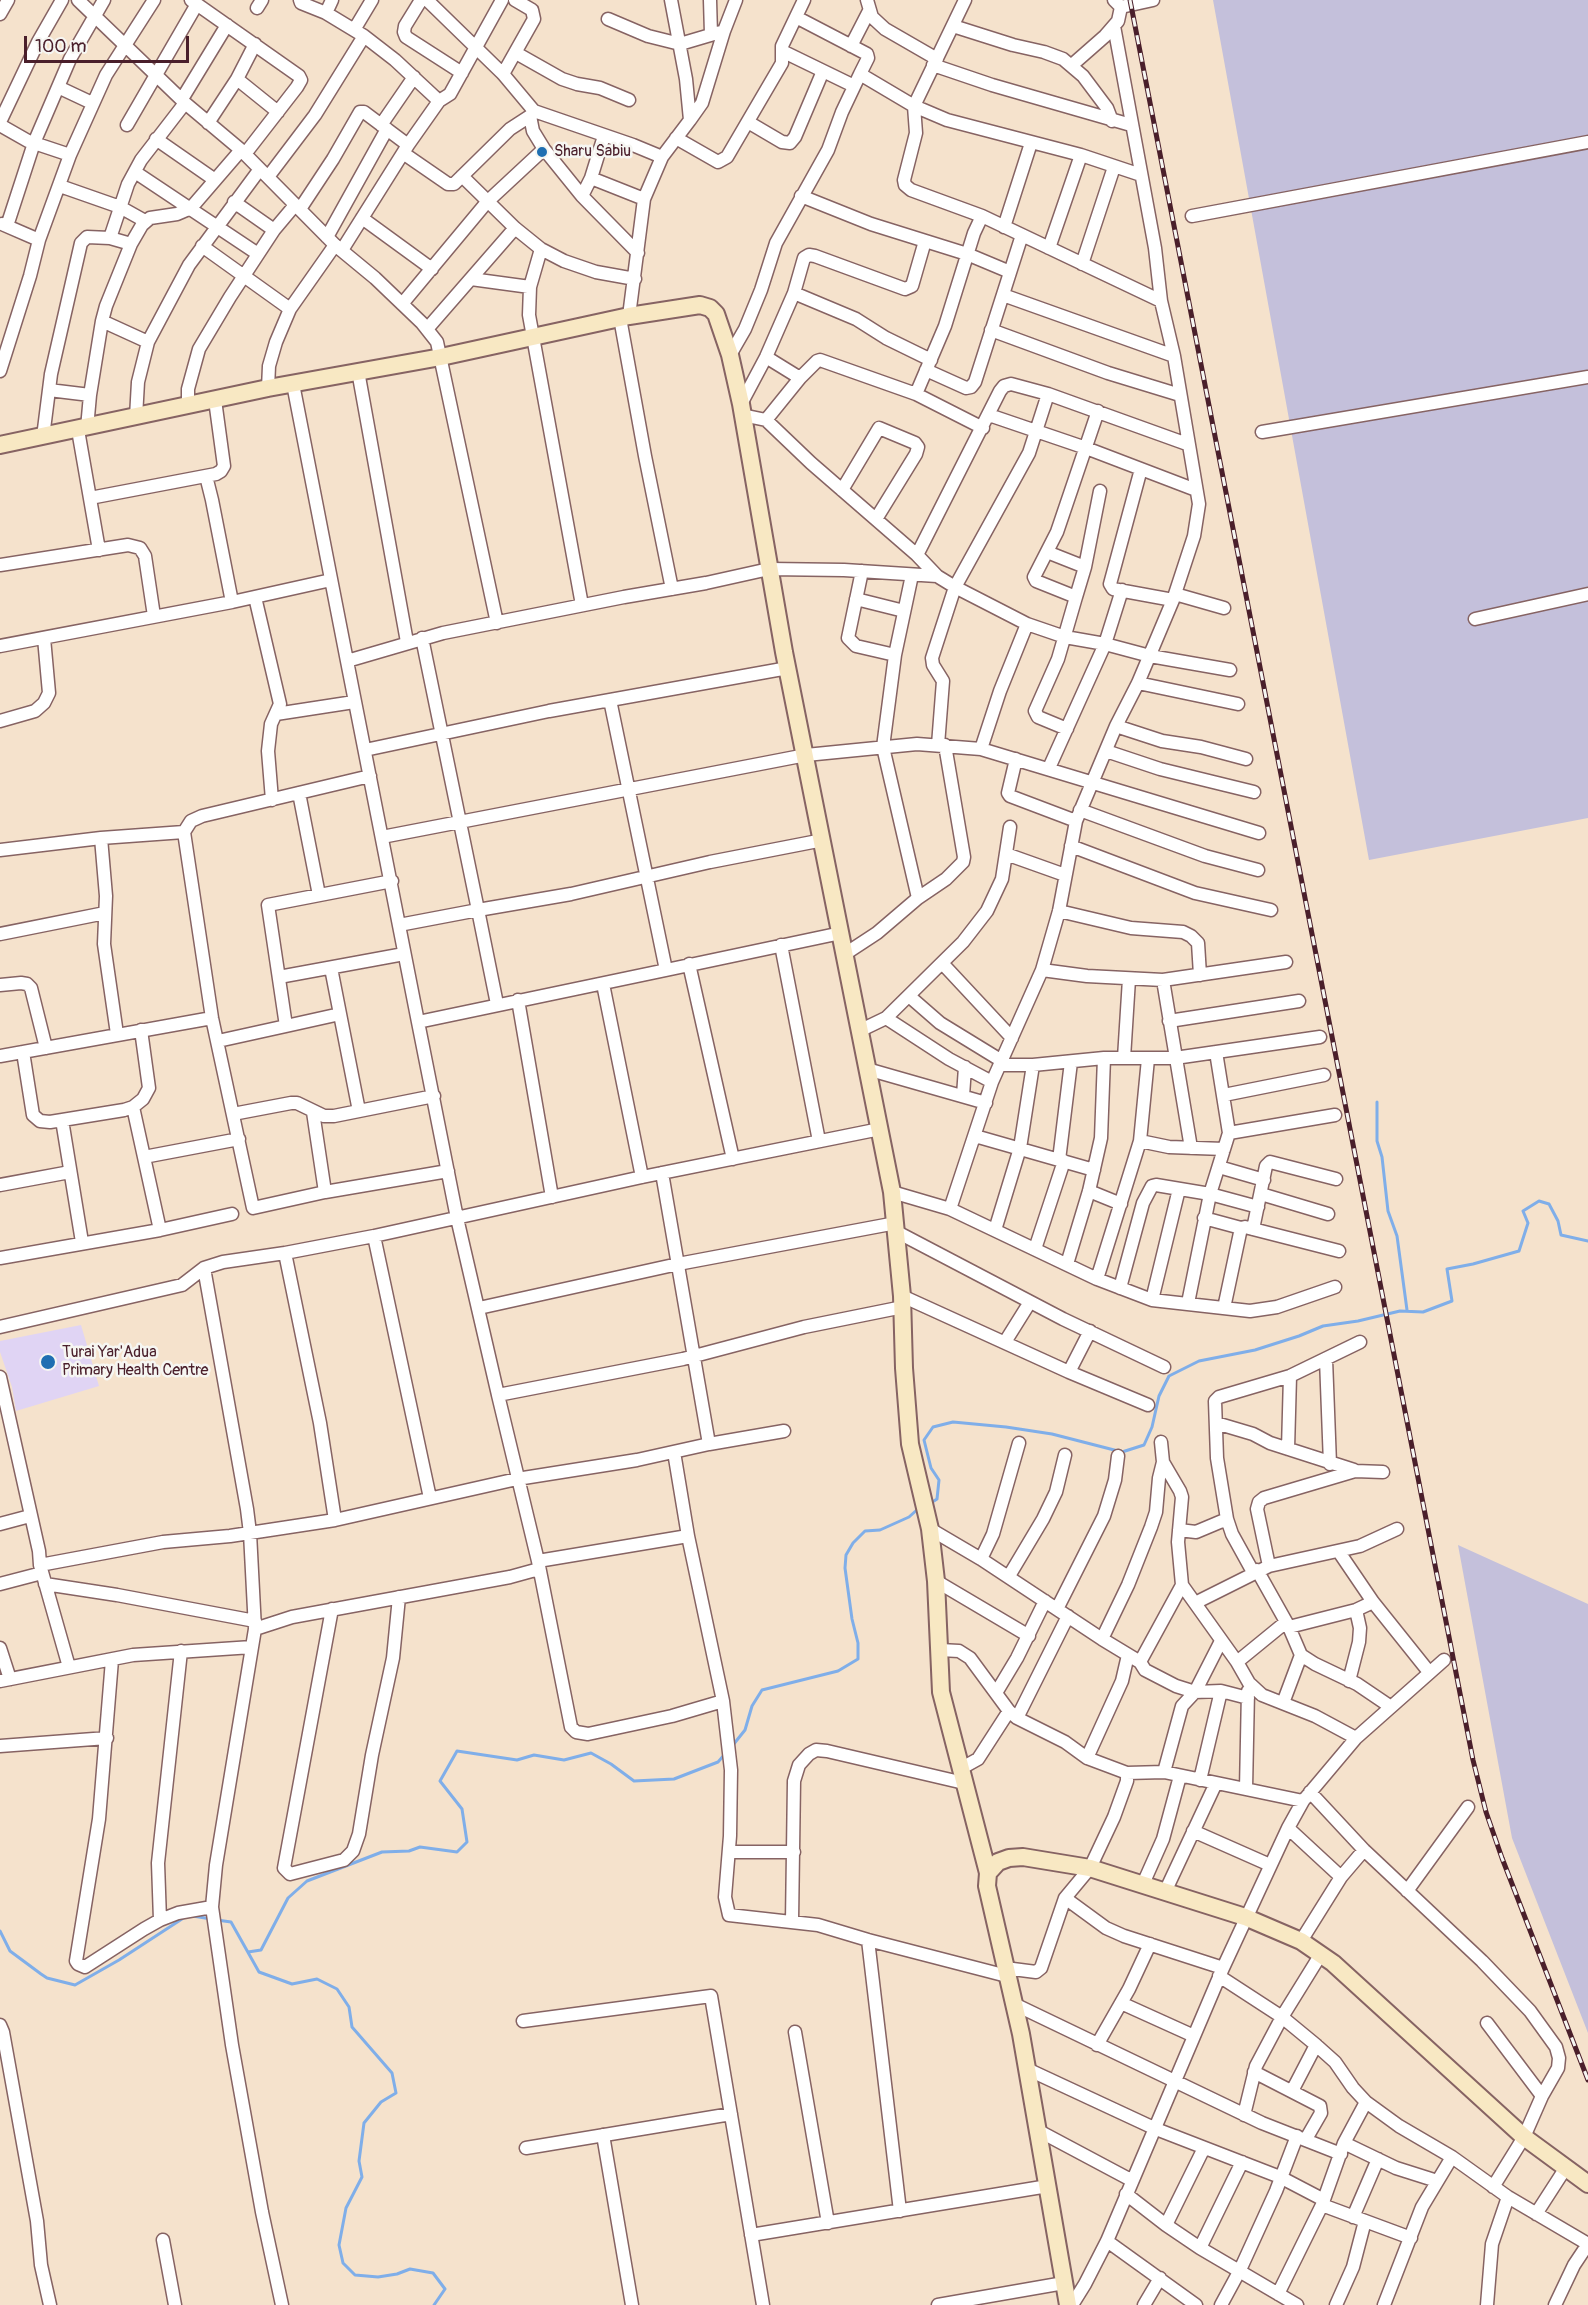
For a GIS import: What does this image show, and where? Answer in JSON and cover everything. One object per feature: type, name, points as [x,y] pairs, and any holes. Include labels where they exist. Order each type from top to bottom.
[{"type":"street","points":[[0,14],[8,0]]},
{"type":"street","points":[[62,0],[38,42],[0,123],[33,143],[70,154]]},
{"type":"street","points":[[78,0],[183,101],[243,152],[334,244],[402,304],[437,342],[497,623]]},
{"type":"street","points":[[39,240],[3,225],[33,143],[70,59],[104,0]]},
{"type":"street","points":[[0,371],[27,287],[39,240],[70,154],[106,75],[154,0]]},
{"type":"street","points":[[300,0],[304,5],[326,13],[359,33],[440,101]]},
{"type":"street","points":[[326,13],[332,0]]},
{"type":"street","points":[[136,417],[138,382],[148,342],[189,265],[234,202],[264,173],[321,106],[359,33],[372,0]]},
{"type":"street","points":[[421,0],[405,27],[406,37],[462,73]]},
{"type":"street","points":[[427,0],[503,74],[532,113],[533,131],[544,149],[582,196],[638,253]]},
{"type":"street","points":[[334,244],[362,218],[405,149],[440,101],[450,94],[502,0]]},
{"type":"street","points":[[503,74],[534,19],[532,10],[514,0]]},
{"type":"street","points":[[672,0],[690,106],[690,120]]},
{"type":"street","points":[[710,0],[711,34]]},
{"type":"street","points":[[672,589],[645,456],[624,317],[635,279],[644,199],[662,158],[702,103],[736,0]]},
{"type":"street","points":[[676,138],[718,162],[723,161],[782,63],[782,46],[804,0]]},
{"type":"street","points":[[965,0],[914,105],[915,133],[905,185],[911,190],[981,216],[1161,301]]},
{"type":"street","points":[[1072,65],[1118,21],[1117,4],[1153,0]]},
{"type":"street","points":[[99,550],[90,498],[83,429],[102,321],[131,244],[150,218],[177,214],[191,208],[278,112],[301,80],[299,76],[194,2],[156,76],[127,125]]},
{"type":"street","points":[[851,46],[868,5]]},
{"type":"street","points":[[868,5],[872,17],[885,29],[935,62],[1112,121],[1131,125]]},
{"type":"street","points":[[730,355],[745,329],[761,290],[771,254],[828,150],[868,56],[796,16]]},
{"type":"street","points":[[608,19],[648,36],[680,44],[724,31]]},
{"type":"street","points":[[110,238],[135,172],[183,101],[227,25]]},
{"type":"street","points":[[953,26],[1044,52],[1072,65],[1097,94],[1107,108],[1112,121]]},
{"type":"street","points":[[950,1209],[993,1082],[1042,970],[1059,911],[1078,816],[1174,597],[1194,536],[1199,504],[1187,444],[1174,356],[1161,301],[1155,248],[1114,26]]},
{"type":"street","points":[[208,123],[237,80],[255,44]]},
{"type":"street","points":[[782,51],[854,86]]},
{"type":"street","points":[[516,53],[562,79],[600,88],[629,100]]},
{"type":"street","points":[[748,122],[782,142],[790,143],[795,137],[823,71]]},
{"type":"street","points":[[860,74],[914,105],[966,126],[1081,155],[1141,175]]},
{"type":"street","points":[[268,388],[269,366],[290,309],[334,244],[384,127],[414,77]]},
{"type":"street","points":[[237,80],[278,112]]},
{"type":"street","points":[[58,87],[92,103]]},
{"type":"street","points":[[188,406],[190,375],[199,350],[274,230],[298,207],[333,159],[360,112],[364,112],[384,127],[405,149],[448,184],[454,184],[510,129],[532,113]]},
{"type":"street","points":[[532,113],[604,136],[662,158]]},
{"type":"street","points":[[582,196],[591,178],[604,136]]},
{"type":"street","points":[[156,139],[215,180]]},
{"type":"street","points":[[1192,216],[1588,142]]},
{"type":"street","points":[[1004,227],[1032,143]]},
{"type":"street","points":[[402,304],[488,202],[544,149]]},
{"type":"street","points":[[1049,248],[1081,155]]},
{"type":"street","points":[[1082,264],[1114,167]]},
{"type":"street","points":[[135,172],[258,254]]},
{"type":"street","points":[[462,176],[515,228],[542,249],[564,261],[585,268],[635,279]]},
{"type":"street","points":[[591,178],[644,199]]},
{"type":"street","points":[[60,186],[120,207],[146,221]]},
{"type":"street","points":[[801,196],[871,224],[967,254],[1010,272]]},
{"type":"street","points":[[234,202],[274,230]]},
{"type":"street","points":[[916,394],[945,326],[981,216]]},
{"type":"street","points":[[362,218],[432,269]]},
{"type":"street","points":[[427,329],[515,228]]},
{"type":"street","points":[[794,293],[856,319],[966,388],[971,387],[975,382],[1022,235]]},
{"type":"street","points":[[42,437],[49,390],[81,243],[87,237],[110,238],[131,244]]},
{"type":"street","points":[[741,410],[794,293],[800,265],[804,258],[809,255],[905,289],[912,286],[925,241]]},
{"type":"street","points":[[202,246],[290,309]]},
{"type":"street","points":[[542,249],[530,287],[529,315],[582,605]]},
{"type":"street","points":[[471,279],[530,287]]},
{"type":"street","points":[[1003,295],[1174,356]]},
{"type":"street","points":[[0,445],[358,370],[441,357],[624,317],[700,305],[710,308],[716,314],[730,355],[788,668],[892,1192],[903,1302],[904,1368],[910,1444],[930,1529],[936,1581],[941,1692],[988,1874],[987,1886],[1027,2069],[1070,2305]]},
{"type":"street","points":[[102,321],[148,342]]},
{"type":"street","points":[[992,330],[1108,373],[1180,395]]},
{"type":"street","points":[[766,357],[800,378]]},
{"type":"street","points":[[766,420],[800,378],[820,360],[916,394],[983,428]]},
{"type":"street","points":[[358,370],[406,642]]},
{"type":"street","points":[[1262,432],[1588,377]]},
{"type":"street","points":[[293,384],[457,1218],[538,1565],[571,1727],[576,1732],[588,1734],[672,1716],[723,1701]]},
{"type":"street","points":[[917,555],[983,428],[999,391],[1004,386],[1011,384],[1048,393],[1187,444]]},
{"type":"street","points":[[49,390],[90,394]]},
{"type":"street","points":[[845,954],[877,933],[918,898],[946,879],[963,862],[964,857],[942,745],[944,681],[933,664],[932,658],[955,587],[1029,453],[1048,393]]},
{"type":"street","points":[[90,498],[206,476],[221,471],[224,466],[215,400]]},
{"type":"street","points":[[741,410],[766,420],[917,555],[937,576],[955,587],[1027,624],[1065,637],[1106,644],[1150,656],[1230,670]]},
{"type":"street","points":[[1076,597],[1036,581],[1035,577],[1057,532],[1098,411]]},
{"type":"street","points":[[989,415],[1086,448],[1196,490]]},
{"type":"street","points":[[842,490],[879,428],[915,443],[918,447],[916,454],[876,519]]},
{"type":"street","points":[[1141,470],[1110,584],[1113,589],[1174,597],[1224,608]]},
{"type":"street","points":[[206,476],[232,602]]},
{"type":"street","points":[[1067,729],[1038,717],[1035,711],[1048,684],[1065,637],[1084,567],[1100,491]]},
{"type":"street","points":[[0,565],[3,567],[128,545],[140,548],[146,556],[154,616]]},
{"type":"street","points":[[1047,552],[1084,567]]},
{"type":"street","points":[[347,661],[422,638],[769,569],[862,571],[937,576]]},
{"type":"street","points":[[862,571],[849,638],[851,643],[895,655]]},
{"type":"street","points":[[912,575],[895,655],[883,747],[918,898]]},
{"type":"street","points":[[0,646],[232,602],[331,580]]},
{"type":"street","points":[[1049,768],[1106,644],[1122,590]]},
{"type":"street","points":[[1475,619],[1588,594]]},
{"type":"street","points":[[255,597],[280,704],[271,724],[268,751],[272,800]]},
{"type":"street","points":[[856,599],[904,611]]},
{"type":"street","points":[[981,749],[1000,692],[1027,624]]},
{"type":"street","points":[[0,721],[36,711],[44,704],[49,693],[44,638]]},
{"type":"street","points":[[422,638],[497,1004]]},
{"type":"street","points":[[365,750],[610,700],[788,668]]},
{"type":"street","points":[[1138,683],[1238,704]]},
{"type":"street","points":[[610,700],[666,970]]},
{"type":"street","points":[[276,714],[354,702]]},
{"type":"street","points":[[1116,726],[1162,741],[1201,747],[1246,759]]},
{"type":"street","points":[[382,837],[806,755],[917,744],[981,749],[1259,833]]},
{"type":"street","points":[[1106,751],[1160,769],[1254,792]]},
{"type":"street","points":[[1016,759],[1008,793],[1010,796],[1258,870]]},
{"type":"street","points":[[370,776],[202,816],[191,821],[184,832],[212,1017],[253,1208],[325,1192],[448,1171]]},
{"type":"street","points":[[299,793],[319,895]]},
{"type":"street","points":[[859,1031],[886,1017],[909,996],[963,942],[987,911],[1002,879],[1010,827]]},
{"type":"street","points":[[0,850],[101,838],[184,832]]},
{"type":"street","points":[[101,838],[106,896],[104,945],[117,1034]]},
{"type":"street","points":[[399,925],[571,894],[645,876],[823,840]]},
{"type":"street","points":[[1071,846],[1195,893],[1271,910]]},
{"type":"street","points":[[1006,854],[1065,875]]},
{"type":"street","points":[[286,1026],[267,905],[392,881]]},
{"type":"street","points":[[1059,911],[1131,928],[1183,932],[1198,943],[1200,975]]},
{"type":"street","points":[[0,934],[105,913]]},
{"type":"street","points":[[418,1022],[841,933]]},
{"type":"street","points":[[781,945],[819,1142]]},
{"type":"street","points":[[279,977],[404,954]]},
{"type":"street","points":[[1042,970],[1129,980],[1163,980],[1286,962]]},
{"type":"street","points":[[942,963],[1012,1038]]},
{"type":"street","points":[[689,964],[732,1159]]},
{"type":"street","points":[[331,968],[359,1111]]},
{"type":"street","points":[[1124,1058],[1129,980]]},
{"type":"street","points":[[1163,980],[1191,1148]]},
{"type":"street","points":[[0,985],[21,983],[31,988],[46,1048]]},
{"type":"street","points":[[603,984],[642,1177]]},
{"type":"street","points":[[909,996],[940,1023],[1001,1063],[1033,1065],[1104,1058],[1175,1058],[1320,1037]]},
{"type":"street","points":[[518,1000],[552,1197]]},
{"type":"street","points":[[1169,1021],[1299,1001]]},
{"type":"street","points":[[218,1041],[340,1014]]},
{"type":"street","points":[[0,1056],[212,1017]]},
{"type":"street","points":[[886,1017],[903,1031],[993,1082]]},
{"type":"street","points":[[23,1052],[33,1115],[40,1120],[50,1122],[133,1107],[143,1099],[149,1088],[141,1029]]},
{"type":"street","points":[[1188,1303],[1204,1218],[1229,1133],[1216,1052]]},
{"type":"street","points":[[1067,1264],[1089,1191],[1101,1138],[1104,1058]]},
{"type":"street","points":[[1097,1279],[1140,1140],[1148,1059]]},
{"type":"street","points":[[1035,1250],[1062,1161],[1071,1062]]},
{"type":"street","points":[[995,1230],[1020,1148],[1033,1065]]},
{"type":"street","points":[[963,1096],[965,1067]]},
{"type":"street","points":[[867,1069],[986,1103]]},
{"type":"street","points":[[1224,1095],[1324,1076]]},
{"type":"street","points":[[233,1114],[297,1103],[324,1116],[434,1096]]},
{"type":"street","points":[[133,1107],[160,1230]]},
{"type":"street","points":[[313,1112],[325,1192]]},
{"type":"street","points":[[1229,1133],[1335,1115]]},
{"type":"street","points":[[62,1120],[82,1242]]},
{"type":"street","points":[[0,1327],[182,1285],[204,1268],[239,1259],[285,1253],[374,1236],[642,1177],[880,1129]]},
{"type":"street","points":[[975,1136],[1094,1170]]},
{"type":"street","points":[[144,1157],[239,1139]]},
{"type":"street","points":[[1140,1140],[1169,1147],[1224,1149]]},
{"type":"street","points":[[1224,1308],[1247,1228],[1258,1207],[1266,1166],[1270,1161],[1336,1179]]},
{"type":"street","points":[[1219,1167],[1264,1180]]},
{"type":"street","points":[[0,1185],[70,1172]]},
{"type":"street","points":[[662,1173],[709,1444]]},
{"type":"street","points":[[1120,1288],[1143,1203],[1148,1191],[1156,1185],[1210,1194],[1258,1207]]},
{"type":"street","points":[[1152,1300],[1179,1189]]},
{"type":"street","points":[[1089,1191],[1121,1204]]},
{"type":"street","points":[[892,1192],[950,1209],[1097,1279],[1152,1300],[1250,1311],[1277,1307],[1335,1287]]},
{"type":"street","points":[[1261,1194],[1328,1214]]},
{"type":"street","points":[[0,1258],[160,1230],[232,1214]]},
{"type":"street","points":[[1204,1218],[1339,1251]]},
{"type":"street","points":[[479,1308],[678,1264],[896,1228],[1030,1302],[1164,1367]]},
{"type":"street","points":[[374,1236],[430,1498]]},
{"type":"street","points":[[285,1253],[320,1423],[335,1520]]},
{"type":"street","points":[[204,1268],[250,1533],[255,1625],[218,1854],[212,1911],[262,2212],[282,2305]]},
{"type":"street","points":[[498,1395],[695,1356],[903,1302],[1005,1342],[1069,1372],[1148,1404]]},
{"type":"street","points":[[1005,1342],[1030,1302]]},
{"type":"street","points":[[1069,1372],[1089,1331]]},
{"type":"street","points":[[1360,1342],[1290,1376],[1219,1397],[1214,1406],[1217,1458],[1227,1518],[1232,1534],[1260,1569],[1301,1655],[1391,1707]]},
{"type":"street","points":[[1326,1359],[1330,1464]]},
{"type":"street","points":[[1288,1449],[1290,1376]]},
{"type":"street","points":[[0,1377],[42,1574],[69,1666]]},
{"type":"street","points":[[1216,1423],[1253,1434],[1330,1464],[1355,1471],[1383,1472]]},
{"type":"street","points":[[0,1584],[163,1542],[250,1533],[335,1520],[518,1479],[637,1460],[784,1431]]},
{"type":"street","points":[[1102,1639],[1128,1585],[1156,1512],[1163,1462],[1161,1442]]},
{"type":"street","points":[[981,1558],[993,1534],[1019,1443]]},
{"type":"street","points":[[674,1452],[688,1536],[723,1701],[731,1770],[729,1852],[725,1897],[729,1915],[818,1925],[868,1940],[1006,1972],[1039,1971],[1065,1898],[1090,1868],[1114,1817],[1127,1781],[1127,1773]]},
{"type":"street","points":[[1009,1576],[1043,1519],[1056,1492],[1065,1455]]},
{"type":"street","points":[[1057,1609],[1104,1516],[1115,1480],[1118,1456]]},
{"type":"street","points":[[1163,1462],[1180,1491],[1178,1542],[1182,1585],[1237,1662],[1249,1683],[1262,1695],[1315,1716],[1356,1738]]},
{"type":"street","points":[[1260,1569],[1257,1509],[1259,1502],[1264,1498],[1355,1471]]},
{"type":"street","points":[[0,1524],[30,1516]]},
{"type":"street","points":[[1179,1530],[1196,1532],[1227,1518]]},
{"type":"street","points":[[930,1529],[1009,1576],[1140,1662],[1145,1670],[1176,1686],[1195,1692],[1221,1691],[1248,1698]]},
{"type":"street","points":[[1195,1603],[1260,1569],[1360,1546],[1397,1529]]},
{"type":"street","points":[[42,1574],[117,1595],[255,1625],[510,1576],[538,1565],[688,1536]]},
{"type":"street","points":[[1339,1552],[1373,1602],[1429,1672]]},
{"type":"street","points":[[936,1581],[1029,1636]]},
{"type":"street","points":[[1140,1662],[1182,1585]]},
{"type":"street","points":[[332,1609],[284,1868],[290,1874],[344,1860],[353,1851],[359,1834],[372,1755],[393,1658],[399,1597]]},
{"type":"street","points":[[996,1693],[1029,1636],[1045,1601]]},
{"type":"street","points":[[1237,1662],[1288,1624],[1356,1610],[1373,1602]]},
{"type":"street","points":[[1349,1681],[1359,1642],[1360,1628],[1356,1610]]},
{"type":"street","points":[[962,1776],[1013,1714],[1068,1616]]},
{"type":"street","points":[[1164,1772],[1182,1707],[1195,1692],[1221,1641]]},
{"type":"street","points":[[0,1648],[5,1680],[133,1655],[252,1647]]},
{"type":"street","points":[[940,1650],[959,1651],[970,1658],[1013,1714],[1065,1742],[1087,1758],[1127,1773],[1164,1772],[1246,1789],[1307,1797],[1407,1891],[1522,2003],[1556,2046],[1559,2058],[1558,2068],[1542,2096],[1524,2137],[1492,2187]]},
{"type":"street","points":[[160,1920],[158,1863],[181,1651]]},
{"type":"street","points":[[1087,1758],[1122,1681],[1128,1655]]},
{"type":"street","points":[[1283,1703],[1301,1655]]},
{"type":"street","points":[[1070,2305],[1107,2241],[1221,1972],[1287,1828],[1307,1797],[1356,1738],[1444,1659]]},
{"type":"street","points":[[112,1660],[95,1847],[76,1957],[78,1964],[85,1967],[160,1920],[178,1913],[212,1911]]},
{"type":"street","points":[[1246,1789],[1249,1683]]},
{"type":"street","points":[[1200,1780],[1221,1691]]},
{"type":"street","points":[[0,1746],[106,1738]]},
{"type":"street","points":[[792,1921],[794,1781],[799,1766],[808,1754],[816,1750],[827,1751],[962,1776]]},
{"type":"street","points":[[1143,1884],[1163,1839],[1180,1776]]},
{"type":"street","points":[[1165,1892],[1216,1783]]},
{"type":"street","points":[[1407,1891],[1468,1807]]},
{"type":"street","points":[[1287,1828],[1341,1876]]},
{"type":"street","points":[[1193,1831],[1270,1865]]},
{"type":"street","points":[[1301,1941],[1341,1876],[1364,1850]]},
{"type":"street","points":[[729,1852],[794,1852]]},
{"type":"street","points":[[988,1874],[998,1862],[1023,1857],[1090,1868],[1245,1917],[1301,1941],[1333,1963],[1524,2137],[1588,2184]]},
{"type":"street","points":[[1065,1898],[1083,1908],[1106,1928],[1221,1972],[1282,2017],[1335,2062],[1366,2102],[1399,2126],[1452,2157],[1508,2198],[1588,2244],[1574,2265],[1555,2305]]},
{"type":"street","points":[[868,1940],[900,2211]]},
{"type":"street","points":[[1097,2045],[1150,1944]]},
{"type":"street","points":[[1244,2115],[1254,2072],[1282,2017],[1321,1954]]},
{"type":"street","points":[[523,2021],[711,1996],[763,2305]]},
{"type":"street","points":[[1121,2003],[1194,2036]]},
{"type":"street","points":[[1014,2004],[1244,2115],[1301,2138],[1378,2159],[1437,2181]]},
{"type":"street","points":[[1487,2023],[1542,2096]]},
{"type":"street","points":[[0,2025],[3,2031],[37,2221],[41,2265],[50,2305]]},
{"type":"street","points":[[795,2032],[828,2223]]},
{"type":"street","points":[[1292,2091],[1316,2045]]},
{"type":"street","points":[[1027,2069],[1156,2129],[1280,2177],[1323,2202],[1359,2219],[1411,2238]]},
{"type":"street","points":[[1221,2305],[1240,2270],[1276,2191],[1280,2177],[1301,2138],[1320,2113],[1320,2106],[1254,2072]]},
{"type":"street","points":[[1278,2294],[1323,2202],[1342,2149],[1366,2102]]},
{"type":"street","points":[[526,2148],[731,2114]]},
{"type":"street","points":[[1039,2131],[1131,2180]]},
{"type":"street","points":[[603,2135],[632,2305]]},
{"type":"street","points":[[1166,2225],[1204,2148]]},
{"type":"street","points":[[1384,2305],[1422,2207],[1452,2157]]},
{"type":"street","points":[[1336,2305],[1353,2267],[1359,2219],[1378,2159]]},
{"type":"street","points":[[1200,2248],[1242,2162]]},
{"type":"street","points":[[1536,2214],[1565,2169]]},
{"type":"street","points":[[751,2235],[1048,2186]]},
{"type":"street","points":[[1126,2194],[1200,2248],[1295,2305]]},
{"type":"street","points":[[1486,2305],[1492,2244],[1508,2198]]},
{"type":"street","points":[[163,2240],[175,2305]]},
{"type":"street","points":[[1107,2241],[1160,2278],[1188,2302]]},
{"type":"street","points":[[1144,2305],[1160,2278]]},
{"type":"street","points":[[938,2305],[1065,2283]]},
{"type":"shaded area","points":[[1213,0],[1588,0],[1588,818],[1369,860]]},
{"type":"shaded area","name":"Turai Yar'Adua Primary Health Centre","points":[[81,1325],[99,1386],[16,1411],[12,1387],[0,1352],[0,1341]]},
{"type":"shaded area","points":[[1458,1545],[1588,1604],[1588,2033],[1512,1838]]},
{"type":"waterway","points":[[1377,1102],[1377,1141],[1382,1157],[1388,1211],[1397,1236],[1407,1310]]},
{"type":"waterway","points":[[934,1501],[937,1499],[939,1480],[931,1468],[924,1440],[933,1427],[953,1422],[1006,1427],[1052,1434],[1122,1452],[1144,1445],[1152,1427],[1159,1396],[1169,1376],[1199,1361],[1255,1350],[1323,1326],[1400,1311],[1423,1312],[1452,1301],[1447,1269],[1519,1251],[1528,1223],[1523,1211],[1539,1201],[1549,1204],[1558,1221],[1561,1235],[1588,1241]]},
{"type":"waterway","points":[[733,1745],[745,1730],[752,1706],[762,1690],[838,1671],[858,1659],[858,1643],[852,1619],[845,1568],[846,1555],[853,1543],[865,1531],[880,1530],[909,1517],[919,1508]]},
{"type":"waterway","points":[[248,1952],[261,1950],[288,1898],[307,1881],[382,1852],[409,1851],[420,1847],[457,1852],[467,1842],[462,1809],[440,1781],[457,1751],[517,1760],[534,1755],[564,1760],[591,1753],[634,1781],[674,1779],[718,1762],[725,1754]]},
{"type":"waterway","points":[[193,1916],[211,1919]]},
{"type":"waterway","points":[[0,1931],[10,1951],[41,1974],[47,1978],[75,1985],[119,1960],[185,1917]]},
{"type":"waterway","points":[[217,1920],[231,1922],[259,1972],[292,1984],[317,1979],[337,1989],[349,2007],[352,2027],[392,2073],[396,2093],[381,2102],[364,2123],[359,2161],[362,2177],[346,2208],[339,2245],[343,2263],[355,2275],[378,2277],[410,2269],[433,2273],[445,2289],[434,2305]]},
{"type":"railway","points":[[1130,0],[1473,1760],[1486,1812],[1502,1858],[1588,2080]]},
{"type":"place","name":"Sharu Sabiu","points":[[542,152]]},
{"type":"place","name":"Turai Yar'Adua Primary Health Centre","points":[[48,1362]]}]
